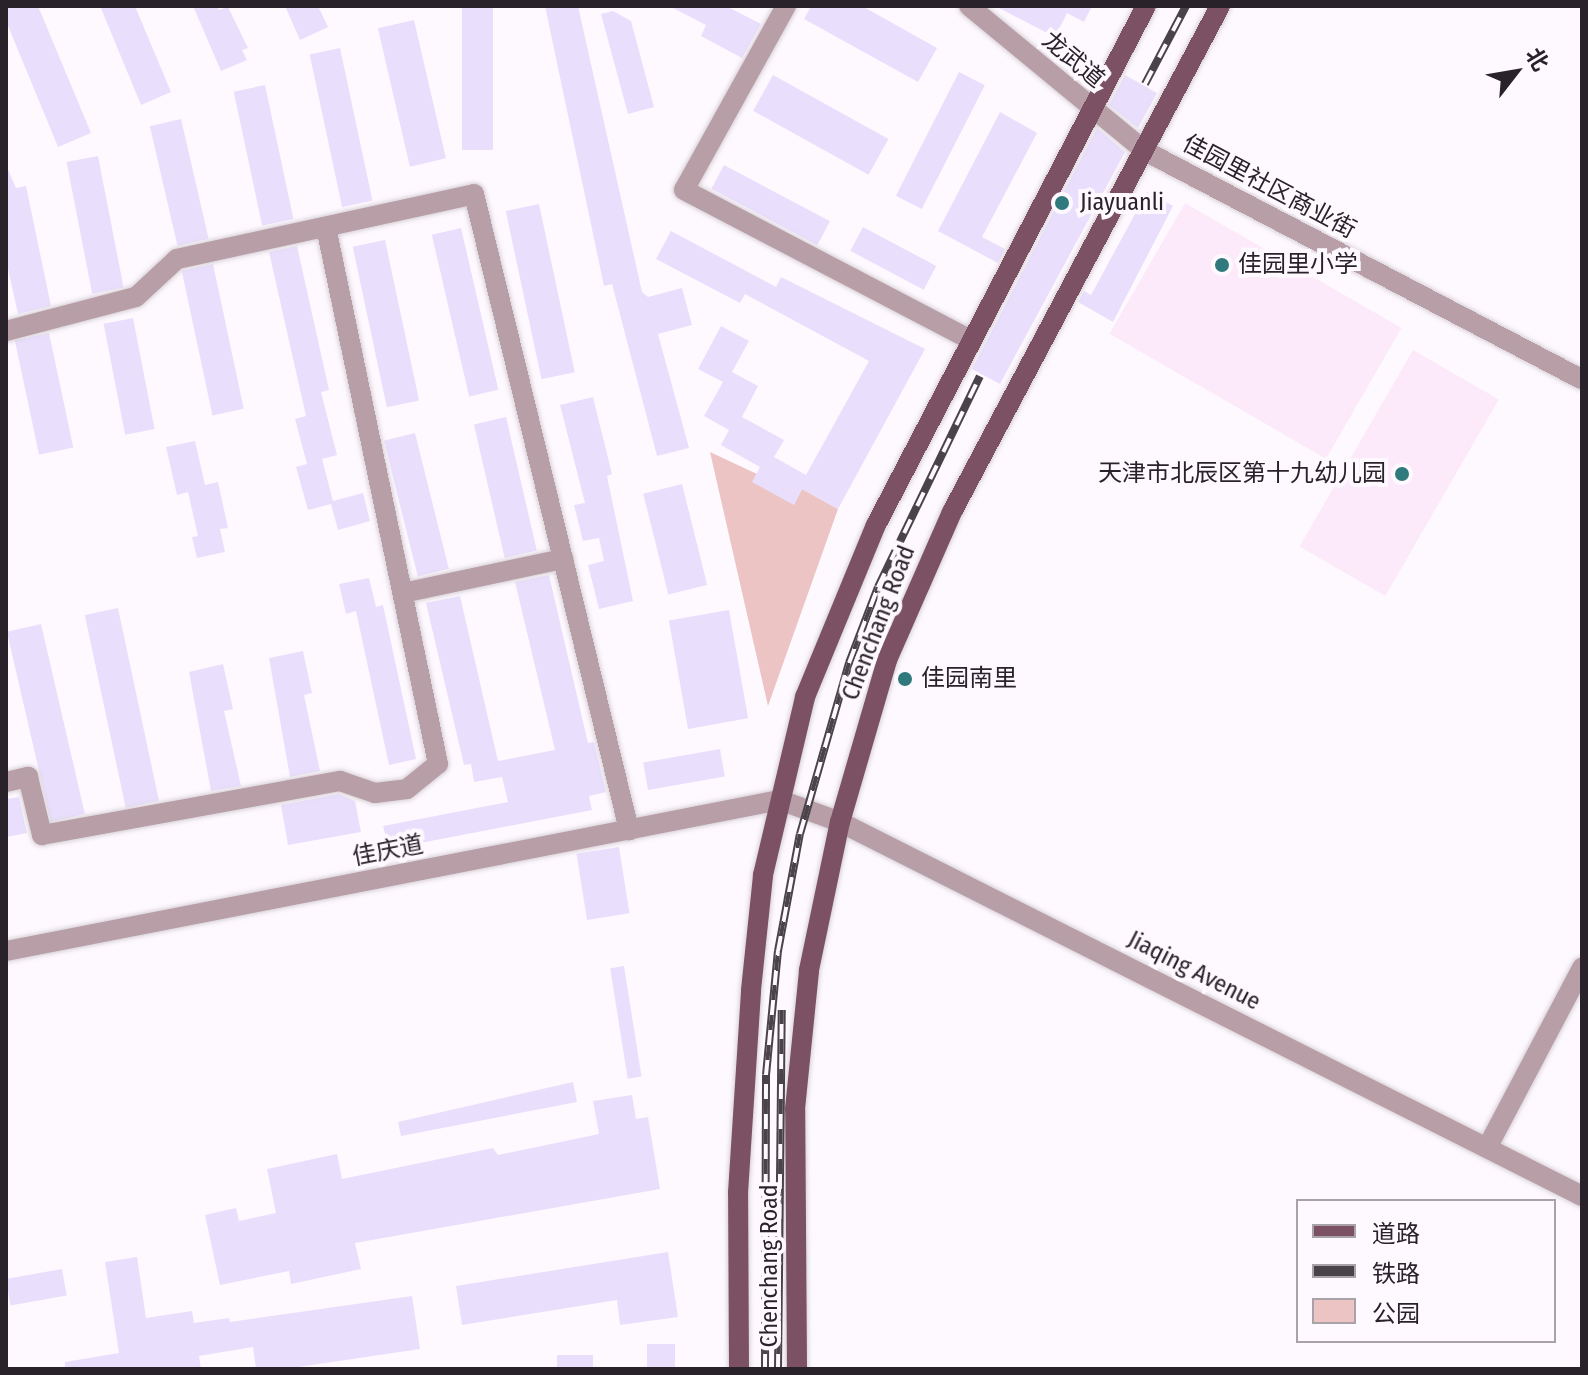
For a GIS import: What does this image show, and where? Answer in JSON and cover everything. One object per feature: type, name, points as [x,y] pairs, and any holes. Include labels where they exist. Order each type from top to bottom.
[{"type":"main road","name":"Chenchang Road","points":[[739,1369],[741,1110],[763,875],[805,697],[843,595],[971,340],[1146,6]]},
{"type":"main road","name":"Chenchang Road","points":[[797,1369],[795,1109],[809,970],[840,822],[887,660],[952,512],[1220,6]]},
{"type":"street","points":[[786,6],[684,190],[971,340]]},
{"type":"street","name":"龙武道","points":[[969,6],[1090,109],[1145,151]]},
{"type":"street","name":"佳园里社区商业街","points":[[1145,151],[1582,379]]},
{"type":"street","points":[[6,331],[136,297],[177,259],[474,194],[629,830]]},
{"type":"street","points":[[6,782],[28,777],[42,835],[340,781],[375,793],[407,789],[438,764],[326,227]]},
{"type":"street","points":[[403,593],[563,559]]},
{"type":"street","name":"Jiaqing Avenue","points":[[780,800],[840,822],[1582,1196]]},
{"type":"street","name":"佳庆道","points":[[6,951],[780,800]]},
{"type":"street","points":[[1487,1148],[1582,968]]},
{"type":"shaded area","name":"佳园里小学","points":[[1185,203],[1402,328],[1326,459],[1110,334]]},
{"type":"shaded area","name":"天津市北辰区第十九幼儿园","points":[[1413,350],[1499,400],[1385,596],[1300,547]]},
{"type":"green space","points":[[710,452],[757,474],[794,504],[802,489],[838,509],[768,706]]},
{"type":"building","points":[[6,6],[38,6],[91,133],[58,147],[6,21]]},
{"type":"building","points":[[100,6],[135,6],[171,92],[141,105]]},
{"type":"building","points":[[193,6],[217,6],[219,10],[228,7],[248,48],[242,50],[247,60],[221,71]]},
{"type":"building","points":[[285,6],[318,6],[328,27],[300,40]]},
{"type":"building","points":[[462,6],[493,6],[493,150],[462,150]]},
{"type":"building","points":[[545,6],[578,6],[642,292],[648,297],[682,288],[692,325],[658,334],[689,448],[657,456],[612,284],[604,286]]},
{"type":"building","points":[[669,6],[726,6],[761,24],[742,58],[701,36],[706,25]]},
{"type":"building","points":[[811,6],[862,6],[937,48],[918,82],[804,19]]},
{"type":"building","points":[[995,6],[1092,6],[1084,22],[1067,13],[1055,37]]},
{"type":"building","points":[[613,11],[631,21],[654,107],[628,114],[601,14]]},
{"type":"building","points":[[414,20],[446,158],[410,167],[378,28]]},
{"type":"building","points":[[340,48],[372,201],[342,207],[310,54]]},
{"type":"building","points":[[959,72],[985,85],[922,209],[896,196]]},
{"type":"building","points":[[773,75],[888,139],[869,175],[753,111]]},
{"type":"building","points":[[1125,75],[1157,93],[1138,128],[1109,105]]},
{"type":"building","points":[[265,85],[293,219],[262,226],[234,92]]},
{"type":"building","points":[[1000,112],[1037,133],[982,237],[1005,249],[998,263],[938,231]]},
{"type":"building","points":[[181,119],[209,239],[177,246],[150,126]]},
{"type":"building","points":[[1097,128],[1125,152],[1000,384],[972,369]]},
{"type":"building","points":[[98,156],[124,288],[92,294],[67,162]]},
{"type":"building","points":[[6,165],[16,188],[26,186],[51,306],[18,314],[6,260]]},
{"type":"building","points":[[724,165],[830,221],[817,245],[711,189]]},
{"type":"building","points":[[1147,192],[1173,206],[1113,322],[1078,302],[1084,291],[1091,295]]},
{"type":"building","points":[[539,204],[575,372],[542,379],[506,211]]},
{"type":"building","points":[[863,227],[936,266],[924,290],[850,251]]},
{"type":"building","points":[[461,228],[498,390],[469,396],[432,235]]},
{"type":"building","points":[[671,231],[776,287],[781,277],[925,349],[838,509],[802,489],[794,505],[752,482],[760,467],[721,445],[729,430],[704,416],[723,382],[698,369],[721,326],[749,341],[732,372],[758,386],[742,417],[784,440],[774,457],[806,475],[869,361],[745,294],[740,303],[656,259]]},
{"type":"building","points":[[385,240],[419,400],[387,407],[353,247]]},
{"type":"building","points":[[297,246],[329,390],[321,392],[337,455],[322,459],[333,501],[363,493],[370,521],[338,530],[331,504],[308,510],[296,467],[307,464],[295,419],[306,416],[269,252]]},
{"type":"building","points":[[213,264],[244,409],[212,415],[182,271]]},
{"type":"building","points":[[133,318],[155,429],[125,435],[104,324]]},
{"type":"building","points":[[49,333],[73,447],[39,455],[15,340]]},
{"type":"building","points":[[593,397],[612,474],[607,476],[633,601],[599,609],[588,565],[604,561],[599,538],[583,541],[574,505],[585,503],[560,405]]},
{"type":"building","points":[[506,417],[537,550],[505,558],[474,424]]},
{"type":"building","points":[[415,433],[449,569],[418,577],[384,441]]},
{"type":"building","points":[[195,441],[205,485],[218,482],[228,528],[220,529],[225,552],[197,558],[192,537],[198,536],[188,492],[177,495],[166,447]]},
{"type":"building","points":[[682,484],[707,585],[668,595],[643,494]]},
{"type":"building","points":[[549,575],[588,743],[594,742],[606,792],[589,796],[592,810],[389,849],[383,826],[508,802],[502,777],[474,782],[471,764],[464,765],[426,603],[460,596],[498,761],[555,750],[515,582]]},
{"type":"building","points":[[369,578],[376,607],[383,605],[416,759],[389,765],[356,611],[346,614],[339,584]]},
{"type":"building","points":[[118,608],[159,801],[126,808],[85,615]]},
{"type":"building","points":[[729,610],[748,718],[688,729],[669,621]]},
{"type":"building","points":[[41,624],[85,814],[51,822],[7,632]]},
{"type":"building","points":[[303,651],[312,693],[304,695],[320,771],[290,777],[269,658]]},
{"type":"building","points":[[223,664],[233,709],[224,711],[241,786],[211,791],[189,672]]},
{"type":"building","points":[[720,749],[725,777],[648,790],[643,763]]},
{"type":"building","points":[[339,794],[355,801],[361,832],[288,845],[281,805]]},
{"type":"building","points":[[19,797],[27,833],[6,837],[6,799]]},
{"type":"building","points":[[619,847],[629,913],[587,920],[577,854]]},
{"type":"building","points":[[624,966],[642,1077],[628,1079],[610,968]]},
{"type":"building","points":[[573,1082],[577,1102],[401,1136],[398,1122]]},
{"type":"building","points":[[632,1095],[636,1119],[648,1117],[660,1189],[355,1243],[361,1269],[291,1284],[289,1271],[220,1285],[205,1215],[236,1208],[239,1221],[276,1213],[267,1169],[337,1154],[342,1179],[493,1148],[498,1155],[599,1134],[593,1101]]},
{"type":"building","points":[[668,1252],[678,1317],[620,1325],[617,1300],[462,1325],[456,1286]]},
{"type":"building","points":[[137,1257],[146,1318],[192,1311],[194,1323],[229,1318],[230,1322],[412,1296],[420,1349],[285,1369],[256,1369],[253,1347],[199,1356],[201,1369],[65,1369],[65,1362],[119,1353],[105,1262]]},
{"type":"building","points":[[62,1269],[67,1296],[11,1305],[6,1279]]},
{"type":"building","points":[[647,1344],[675,1344],[675,1369],[647,1369]]},
{"type":"building","points":[[557,1355],[593,1355],[593,1369],[557,1369]]},
{"type":"railway","points":[[1145,84],[1186,6]]},
{"type":"railway","points":[[765,1369],[766,1075],[778,951],[800,834],[849,663],[878,587],[980,376]]},
{"type":"railway","points":[[778,1369],[782,1010]]},
{"type":"place","name":"Jiayuanli","points":[[1062,203]]},
{"type":"place","name":"佳园里小学","points":[[1222,265]]},
{"type":"place","name":"天津市北辰区第十九幼儿园","points":[[1402,474]]},
{"type":"place","name":"佳园南里","points":[[905,679]]}]
